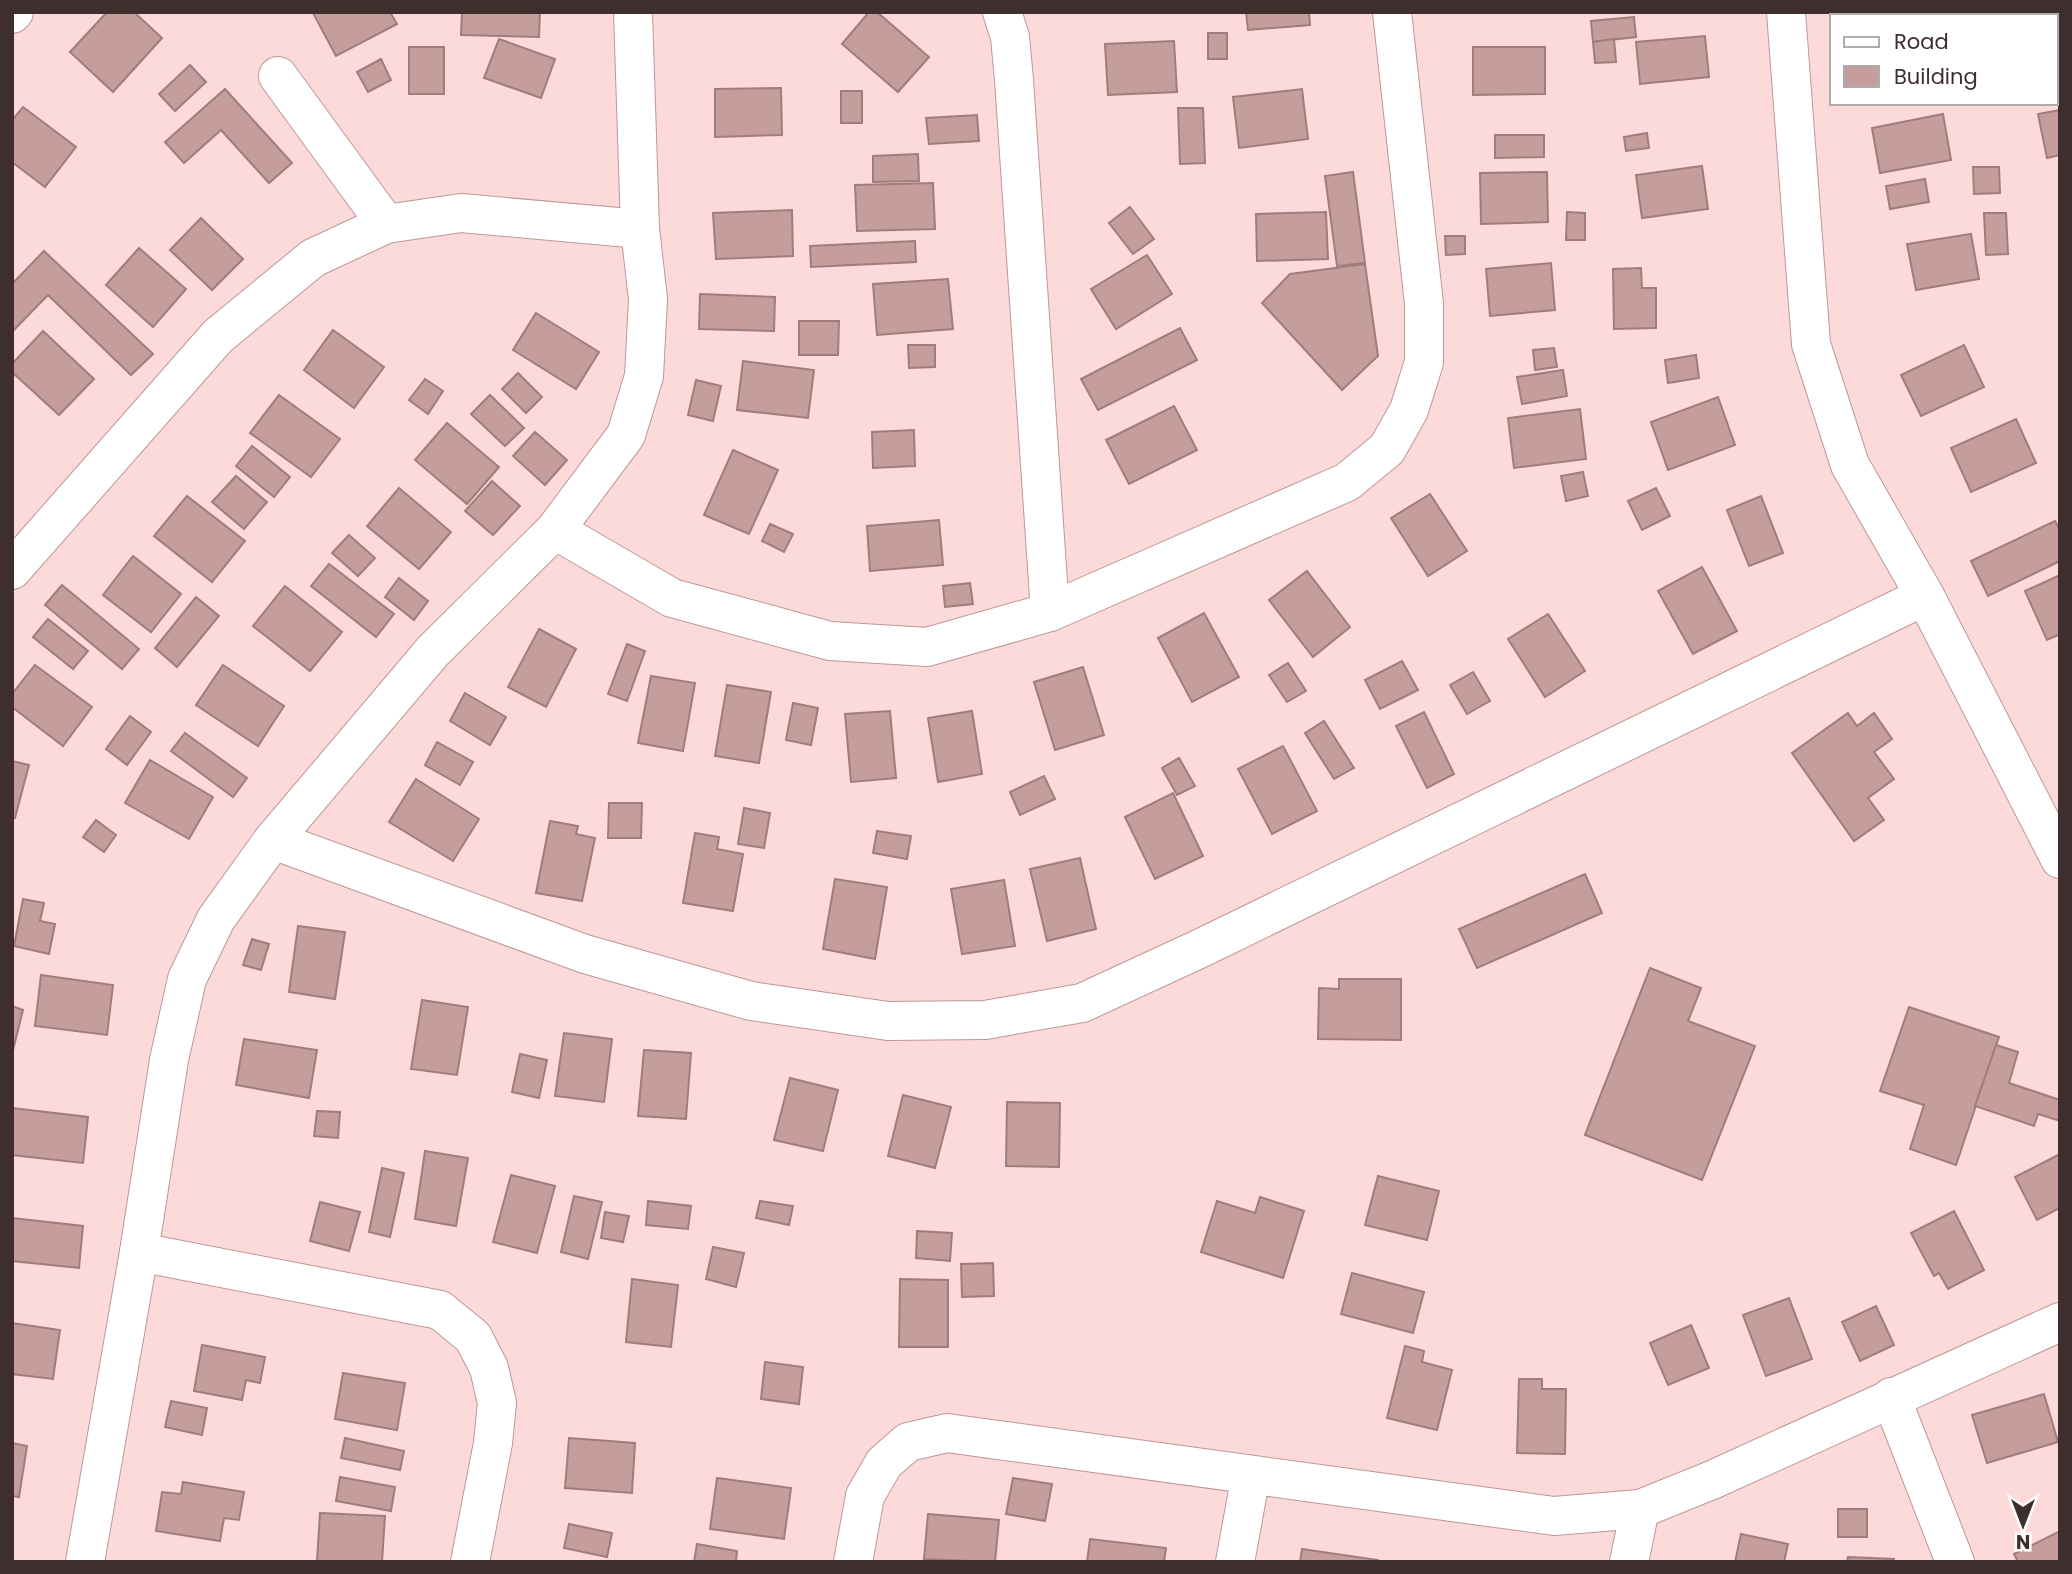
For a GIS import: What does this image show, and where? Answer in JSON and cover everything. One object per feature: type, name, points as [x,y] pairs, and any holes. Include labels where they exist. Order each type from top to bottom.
[{"type":"street","points":[[85,1562],[169,1060],[187,979],[216,919],[273,840],[433,651],[555,530],[626,435],[644,376],[648,299],[640,229],[633,12]]},
{"type":"street","points":[[1002,12],[1010,37],[1014,80],[1049,612]]},
{"type":"street","points":[[555,530],[672,598],[830,641],[927,647],[1049,612],[1347,482],[1387,449],[1409,410],[1424,362],[1424,304],[1392,12]]},
{"type":"street","points":[[1786,12],[1811,344],[1850,465],[1925,597],[2060,859]]},
{"type":"street","points":[[278,76],[386,223]]},
{"type":"street","points":[[12,570],[218,336],[313,258],[386,223],[461,214],[640,229]]},
{"type":"street","points":[[273,840],[585,954],[751,1001],[888,1021],[985,1020],[1082,1003],[1199,949],[1925,597]]},
{"type":"street","points":[[139,1252],[440,1310],[473,1337],[489,1367],[497,1403],[493,1443],[470,1562]]},
{"type":"street","points":[[853,1562],[865,1496],[884,1464],[908,1442],[947,1433],[1554,1516],[1640,1508],[1712,1480],[2060,1322]]},
{"type":"street","points":[[1891,1397],[1955,1562]]},
{"type":"street","points":[[1235,1562],[1251,1475]]},
{"type":"street","points":[[1629,1562],[1640,1508]]},
{"type":"building","points":[[107,12],[134,12],[162,38],[113,92],[70,52]]},
{"type":"building","points":[[390,12],[397,24],[336,56],[313,13]]},
{"type":"building","points":[[462,12],[540,12],[539,37],[461,35]]},
{"type":"building","points":[[869,12],[877,12],[929,57],[898,92],[842,44]]},
{"type":"building","points":[[1246,12],[1309,12],[1310,25],[1248,30]]},
{"type":"building","points":[[1948,12],[1948,14],[1881,14]]},
{"type":"building","points":[[2060,12],[2060,29],[2058,14],[2036,14]]},
{"type":"building","points":[[1634,17],[1636,37],[1593,42],[1591,21]]},
{"type":"building","points":[[1208,33],[1227,33],[1227,59],[1208,59]]},
{"type":"building","points":[[2060,35],[2058,78],[2058,36]]},
{"type":"building","points":[[1705,36],[1709,77],[1640,84],[1636,42]]},
{"type":"building","points":[[499,39],[555,59],[541,98],[484,78]]},
{"type":"building","points":[[1614,39],[1616,62],[1595,63],[1593,42]]},
{"type":"building","points":[[1174,41],[1177,92],[1108,95],[1105,44]]},
{"type":"building","points":[[409,47],[444,47],[444,94],[409,94]]},
{"type":"building","points":[[1473,47],[1545,47],[1545,94],[1473,95]]},
{"type":"building","points":[[381,59],[391,80],[368,92],[357,72]]},
{"type":"building","points":[[190,65],[206,82],[175,111],[159,94]]},
{"type":"building","points":[[781,88],[782,135],[715,137],[715,89]]},
{"type":"building","points":[[225,89],[292,163],[269,183],[221,130],[184,163],[165,142]]},
{"type":"building","points":[[1302,89],[1308,139],[1239,148],[1233,97]]},
{"type":"building","points":[[841,91],[862,91],[862,123],[841,123]]},
{"type":"building","points":[[23,107],[76,147],[45,187],[12,162],[12,120]]},
{"type":"building","points":[[1178,108],[1203,108],[1205,163],[1180,164]]},
{"type":"building","points":[[2060,110],[2060,155],[2047,158],[2038,114]]},
{"type":"building","points":[[1943,114],[1951,160],[1880,173],[1872,128]]},
{"type":"building","points":[[977,115],[979,141],[929,144],[926,118]]},
{"type":"building","points":[[1647,133],[1649,148],[1626,151],[1624,137]]},
{"type":"building","points":[[1495,135],[1544,135],[1544,157],[1495,158]]},
{"type":"building","points":[[918,154],[919,181],[873,182],[873,156]]},
{"type":"building","points":[[1702,166],[1708,209],[1642,218],[1636,175]]},
{"type":"building","points":[[1973,167],[1999,167],[2000,193],[1974,194]]},
{"type":"building","points":[[1353,172],[1365,263],[1337,266],[1325,176]]},
{"type":"building","points":[[1547,172],[1548,222],[1481,224],[1480,173]]},
{"type":"building","points":[[1925,179],[1929,202],[1890,209],[1886,186]]},
{"type":"building","points":[[933,183],[935,229],[857,231],[855,185]]},
{"type":"building","points":[[1130,207],[1154,239],[1133,254],[1109,223]]},
{"type":"building","points":[[792,210],[793,256],[716,259],[713,213]]},
{"type":"building","points":[[1326,212],[1328,259],[1257,261],[1256,214]]},
{"type":"building","points":[[1567,212],[1585,213],[1585,240],[1566,240]]},
{"type":"building","points":[[1984,213],[2006,213],[2008,254],[1986,255]]},
{"type":"building","points":[[201,218],[243,259],[212,290],[170,250]]},
{"type":"building","points":[[1971,234],[1979,279],[1916,290],[1907,244]]},
{"type":"building","points":[[1445,236],[1465,236],[1465,254],[1446,255]]},
{"type":"building","points":[[915,241],[916,262],[811,267],[810,246]]},
{"type":"building","points":[[139,248],[186,289],[153,327],[106,285]]},
{"type":"building","points":[[44,251],[153,354],[131,375],[48,295],[12,332],[12,284]]},
{"type":"building","points":[[1147,255],[1172,294],[1116,329],[1091,289]]},
{"type":"building","points":[[1551,263],[1555,310],[1490,316],[1486,269]]},
{"type":"building","points":[[1365,264],[1378,356],[1342,390],[1262,303],[1290,274]]},
{"type":"building","points":[[1641,268],[1642,288],[1656,288],[1656,328],[1614,329],[1613,269]]},
{"type":"building","points":[[948,279],[953,329],[877,335],[873,284]]},
{"type":"building","points":[[700,294],[775,297],[774,331],[699,329]]},
{"type":"building","points":[[536,313],[599,352],[576,389],[513,350]]},
{"type":"building","points":[[799,321],[839,321],[838,355],[799,355]]},
{"type":"building","points":[[1180,328],[1197,360],[1098,410],[1081,379]]},
{"type":"building","points":[[333,330],[384,367],[354,408],[304,370]]},
{"type":"building","points":[[43,331],[94,379],[59,415],[12,372],[12,364]]},
{"type":"building","points":[[908,345],[935,345],[935,367],[909,368]]},
{"type":"building","points":[[1964,345],[1984,387],[1921,416],[1901,375]]},
{"type":"building","points":[[1554,348],[1557,367],[1535,370],[1533,350]]},
{"type":"building","points":[[1696,355],[1699,378],[1668,383],[1665,360]]},
{"type":"building","points":[[743,361],[814,370],[808,418],[737,410]]},
{"type":"building","points":[[1563,370],[1567,396],[1522,404],[1517,377]]},
{"type":"building","points":[[518,373],[542,397],[526,413],[502,389]]},
{"type":"building","points":[[425,379],[443,391],[428,414],[409,400]]},
{"type":"building","points":[[696,380],[721,386],[713,421],[688,415]]},
{"type":"building","points":[[279,395],[340,439],[311,477],[250,433]]},
{"type":"building","points":[[490,395],[524,428],[505,446],[471,414]]},
{"type":"building","points":[[1718,397],[1735,445],[1668,470],[1651,422]]},
{"type":"building","points":[[1174,406],[1197,450],[1129,484],[1106,440]]},
{"type":"building","points":[[1580,409],[1586,459],[1514,468],[1508,418]]},
{"type":"building","points":[[2016,419],[2036,463],[1971,492],[1951,448]]},
{"type":"building","points":[[447,423],[499,467],[467,504],[415,460]]},
{"type":"building","points":[[914,430],[915,466],[873,468],[872,432]]},
{"type":"building","points":[[535,432],[567,460],[545,485],[513,456]]},
{"type":"building","points":[[252,446],[290,477],[274,497],[236,466]]},
{"type":"building","points":[[733,450],[778,470],[749,534],[704,515]]},
{"type":"building","points":[[1583,472],[1588,496],[1566,501],[1561,476]]},
{"type":"building","points":[[236,476],[267,502],[244,529],[212,502]]},
{"type":"building","points":[[492,481],[520,506],[493,535],[465,511]]},
{"type":"building","points":[[399,488],[451,532],[419,569],[367,526]]},
{"type":"building","points":[[1656,488],[1670,516],[1642,530],[1628,501]]},
{"type":"building","points":[[1430,494],[1467,551],[1428,576],[1391,518]]},
{"type":"building","points":[[187,496],[245,541],[212,582],[154,536]]},
{"type":"building","points":[[1761,496],[1783,553],[1749,566],[1727,510]]},
{"type":"building","points":[[939,520],[943,565],[870,571],[867,526]]},
{"type":"building","points":[[2055,521],[2060,530],[2060,561],[1988,596],[1971,561]]},
{"type":"building","points":[[770,524],[793,534],[784,552],[762,541]]},
{"type":"building","points":[[349,535],[375,558],[358,576],[332,553]]},
{"type":"building","points":[[133,556],[181,594],[151,632],[103,595]]},
{"type":"building","points":[[329,564],[394,614],[376,637],[311,586]]},
{"type":"building","points":[[1702,567],[1737,631],[1693,654],[1658,591]]},
{"type":"building","points":[[1307,571],[1350,627],[1313,657],[1269,600]]},
{"type":"building","points":[[2060,575],[2060,634],[2047,640],[2025,591]]},
{"type":"building","points":[[399,578],[428,601],[414,620],[385,597]]},
{"type":"building","points":[[970,583],[973,604],[945,607],[943,586]]},
{"type":"building","points":[[62,585],[139,649],[122,669],[45,605]]},
{"type":"building","points":[[285,586],[342,632],[310,671],[253,626]]},
{"type":"building","points":[[196,597],[219,616],[177,667],[155,648]]},
{"type":"building","points":[[1204,613],[1239,677],[1192,702],[1158,638]]},
{"type":"building","points":[[1548,614],[1585,671],[1545,697],[1508,639]]},
{"type":"building","points":[[48,619],[88,651],[73,669],[33,637]]},
{"type":"building","points":[[539,629],[576,649],[546,707],[508,687]]},
{"type":"building","points":[[627,644],[645,651],[627,701],[608,694]]},
{"type":"building","points":[[1402,661],[1418,690],[1380,709],[1365,680]]},
{"type":"building","points":[[1288,663],[1306,691],[1287,702],[1269,675]]},
{"type":"building","points":[[35,665],[92,707],[63,746],[12,707],[12,694]]},
{"type":"building","points":[[223,665],[284,706],[258,746],[196,705]]},
{"type":"building","points":[[1083,667],[1104,735],[1055,750],[1034,682]]},
{"type":"building","points":[[1473,672],[1490,701],[1467,714],[1450,685]]},
{"type":"building","points":[[651,676],[695,683],[683,751],[638,743]]},
{"type":"building","points":[[727,685],[771,692],[759,763],[715,756]]},
{"type":"building","points":[[465,693],[506,717],[490,745],[450,721]]},
{"type":"building","points":[[793,703],[818,708],[811,745],[786,740]]},
{"type":"building","points":[[890,711],[896,778],[851,782],[845,714]]},
{"type":"building","points":[[972,711],[982,774],[938,782],[928,718]]},
{"type":"building","points":[[1424,712],[1454,774],[1427,788],[1396,726]]},
{"type":"building","points":[[1848,713],[1857,726],[1874,713],[1892,739],[1874,752],[1894,779],[1868,798],[1884,820],[1854,841],[1792,753]]},
{"type":"building","points":[[130,716],[151,732],[127,765],[106,749]]},
{"type":"building","points":[[1324,721],[1354,768],[1334,779],[1305,733]]},
{"type":"building","points":[[185,733],[247,778],[233,797],[171,751]]},
{"type":"building","points":[[437,742],[473,762],[460,785],[425,765]]},
{"type":"building","points":[[1283,746],[1317,811],[1272,834],[1238,769]]},
{"type":"building","points":[[1179,758],[1195,786],[1177,795],[1162,768]]},
{"type":"building","points":[[150,760],[213,797],[189,839],[125,803]]},
{"type":"building","points":[[12,761],[29,765],[15,818],[12,818]]},
{"type":"building","points":[[1044,776],[1055,799],[1020,815],[1010,792]]},
{"type":"building","points":[[416,779],[479,819],[453,861],[389,822]]},
{"type":"building","points":[[1173,793],[1203,856],[1155,879],[1125,817]]},
{"type":"building","points":[[609,803],[642,803],[641,838],[608,838]]},
{"type":"building","points":[[744,808],[770,813],[764,848],[738,844]]},
{"type":"building","points":[[96,820],[116,835],[104,852],[83,837]]},
{"type":"building","points":[[550,821],[578,826],[576,834],[595,838],[582,901],[536,893]]},
{"type":"building","points":[[877,831],[911,836],[907,859],[873,853]]},
{"type":"building","points":[[695,833],[719,837],[717,849],[743,854],[733,911],[683,903]]},
{"type":"building","points":[[1080,858],[1096,929],[1047,941],[1030,869]]},
{"type":"building","points":[[1585,874],[1602,913],[1477,968],[1459,929]]},
{"type":"building","points":[[835,879],[887,887],[875,959],[823,949]]},
{"type":"building","points":[[1004,880],[1015,946],[962,954],[951,889]]},
{"type":"building","points":[[23,899],[44,903],[40,921],[55,924],[49,954],[14,946]]},
{"type":"building","points":[[298,926],[345,932],[335,999],[289,992]]},
{"type":"building","points":[[252,939],[269,944],[261,970],[243,965]]},
{"type":"building","points":[[1650,968],[1701,988],[1688,1021],[1755,1046],[1702,1180],[1585,1135]]},
{"type":"building","points":[[41,975],[113,985],[107,1035],[35,1026]]},
{"type":"building","points":[[1339,979],[1401,979],[1401,1040],[1318,1039],[1319,988],[1339,989]]},
{"type":"building","points":[[422,1000],[468,1007],[457,1075],[411,1069]]},
{"type":"building","points":[[12,1006],[23,1010],[12,1054]]},
{"type":"building","points":[[1909,1007],[1999,1037],[1956,1165],[1910,1149],[1924,1105],[1880,1091]]},
{"type":"building","points":[[564,1033],[612,1039],[604,1102],[555,1096]]},
{"type":"building","points":[[244,1039],[317,1050],[309,1098],[236,1085]]},
{"type":"building","points":[[1996,1045],[2018,1052],[2009,1083],[2060,1100],[2060,1121],[2038,1114],[2034,1126],[1975,1106]]},
{"type":"building","points":[[644,1050],[691,1053],[686,1119],[638,1116]]},
{"type":"building","points":[[520,1054],[547,1060],[539,1098],[512,1092]]},
{"type":"building","points":[[790,1078],[838,1090],[823,1151],[774,1140]]},
{"type":"building","points":[[903,1095],[951,1107],[935,1168],[888,1156]]},
{"type":"building","points":[[1007,1102],[1060,1103],[1059,1167],[1006,1166]]},
{"type":"building","points":[[12,1108],[88,1117],[83,1163],[12,1155]]},
{"type":"building","points":[[317,1111],[340,1112],[338,1138],[314,1136]]},
{"type":"building","points":[[425,1151],[468,1158],[456,1226],[415,1219]]},
{"type":"building","points":[[2060,1154],[2060,1208],[2037,1220],[2015,1177]]},
{"type":"building","points":[[382,1168],[404,1173],[390,1237],[369,1232]]},
{"type":"building","points":[[511,1175],[555,1186],[537,1253],[493,1242]]},
{"type":"building","points":[[1378,1176],[1439,1191],[1427,1240],[1365,1225]]},
{"type":"building","points":[[574,1196],[602,1202],[588,1259],[561,1252]]},
{"type":"building","points":[[1260,1197],[1304,1211],[1283,1278],[1201,1252],[1217,1201],[1255,1213]]},
{"type":"building","points":[[648,1201],[691,1206],[688,1229],[646,1225]]},
{"type":"building","points":[[760,1201],[793,1206],[789,1225],[756,1218]]},
{"type":"building","points":[[320,1202],[360,1212],[349,1251],[310,1241]]},
{"type":"building","points":[[1954,1211],[1984,1270],[1948,1289],[1939,1273],[1934,1276],[1911,1233]]},
{"type":"building","points":[[605,1212],[629,1216],[623,1242],[601,1238]]},
{"type":"building","points":[[12,1218],[83,1226],[79,1268],[12,1261]]},
{"type":"building","points":[[917,1231],[952,1233],[950,1261],[916,1258]]},
{"type":"building","points":[[713,1247],[744,1253],[736,1287],[706,1279]]},
{"type":"building","points":[[993,1263],[994,1296],[962,1297],[961,1264]]},
{"type":"building","points":[[1352,1273],[1424,1292],[1413,1333],[1341,1314]]},
{"type":"building","points":[[632,1279],[678,1285],[671,1347],[626,1342]]},
{"type":"building","points":[[900,1279],[948,1280],[948,1347],[899,1347]]},
{"type":"building","points":[[1789,1298],[1812,1359],[1766,1376],[1743,1315]]},
{"type":"building","points":[[1876,1306],[1894,1345],[1860,1361],[1842,1322]]},
{"type":"building","points":[[12,1323],[60,1330],[53,1379],[12,1374]]},
{"type":"building","points":[[1691,1325],[1709,1368],[1668,1385],[1650,1343]]},
{"type":"building","points":[[202,1345],[265,1357],[260,1383],[246,1380],[242,1400],[194,1391]]},
{"type":"building","points":[[1405,1346],[1424,1351],[1422,1362],[1452,1370],[1437,1430],[1387,1418]]},
{"type":"building","points":[[765,1362],[803,1367],[799,1404],[761,1399]]},
{"type":"building","points":[[343,1373],[405,1383],[397,1430],[335,1419]]},
{"type":"building","points":[[1519,1379],[1542,1379],[1542,1389],[1566,1389],[1565,1454],[1517,1453]]},
{"type":"building","points":[[2044,1394],[2058,1442],[1987,1463],[1972,1415]]},
{"type":"building","points":[[171,1401],[207,1408],[202,1435],[165,1427]]},
{"type":"building","points":[[345,1438],[404,1451],[400,1470],[341,1458]]},
{"type":"building","points":[[569,1438],[635,1443],[632,1493],[565,1488]]},
{"type":"building","points":[[12,1443],[27,1446],[19,1497],[12,1496]]},
{"type":"building","points":[[340,1477],[395,1487],[391,1511],[336,1501]]},
{"type":"building","points":[[717,1478],[791,1488],[784,1539],[710,1529]]},
{"type":"building","points":[[1013,1478],[1052,1484],[1045,1521],[1006,1514]]},
{"type":"building","points":[[183,1482],[244,1492],[239,1520],[224,1518],[220,1541],[156,1531],[162,1492],[181,1494]]},
{"type":"building","points":[[1838,1509],[1867,1509],[1867,1537],[1838,1537]]},
{"type":"building","points":[[320,1513],[385,1516],[382,1562],[317,1561]]},
{"type":"building","points":[[928,1514],[999,1520],[995,1562],[924,1559]]},
{"type":"building","points":[[569,1524],[612,1533],[607,1557],[564,1548]]},
{"type":"building","points":[[2060,1531],[2060,1562],[2018,1562],[2014,1554]]},
{"type":"building","points":[[1741,1534],[1788,1544],[1784,1562],[1735,1562]]},
{"type":"building","points":[[1090,1539],[1166,1548],[1164,1562],[1087,1562]]},
{"type":"building","points":[[697,1544],[737,1551],[736,1562],[694,1562]]},
{"type":"building","points":[[1302,1549],[1378,1560],[1378,1562],[1300,1562]]},
{"type":"building","points":[[1848,1557],[1894,1559],[1894,1562],[1847,1562]]}]
